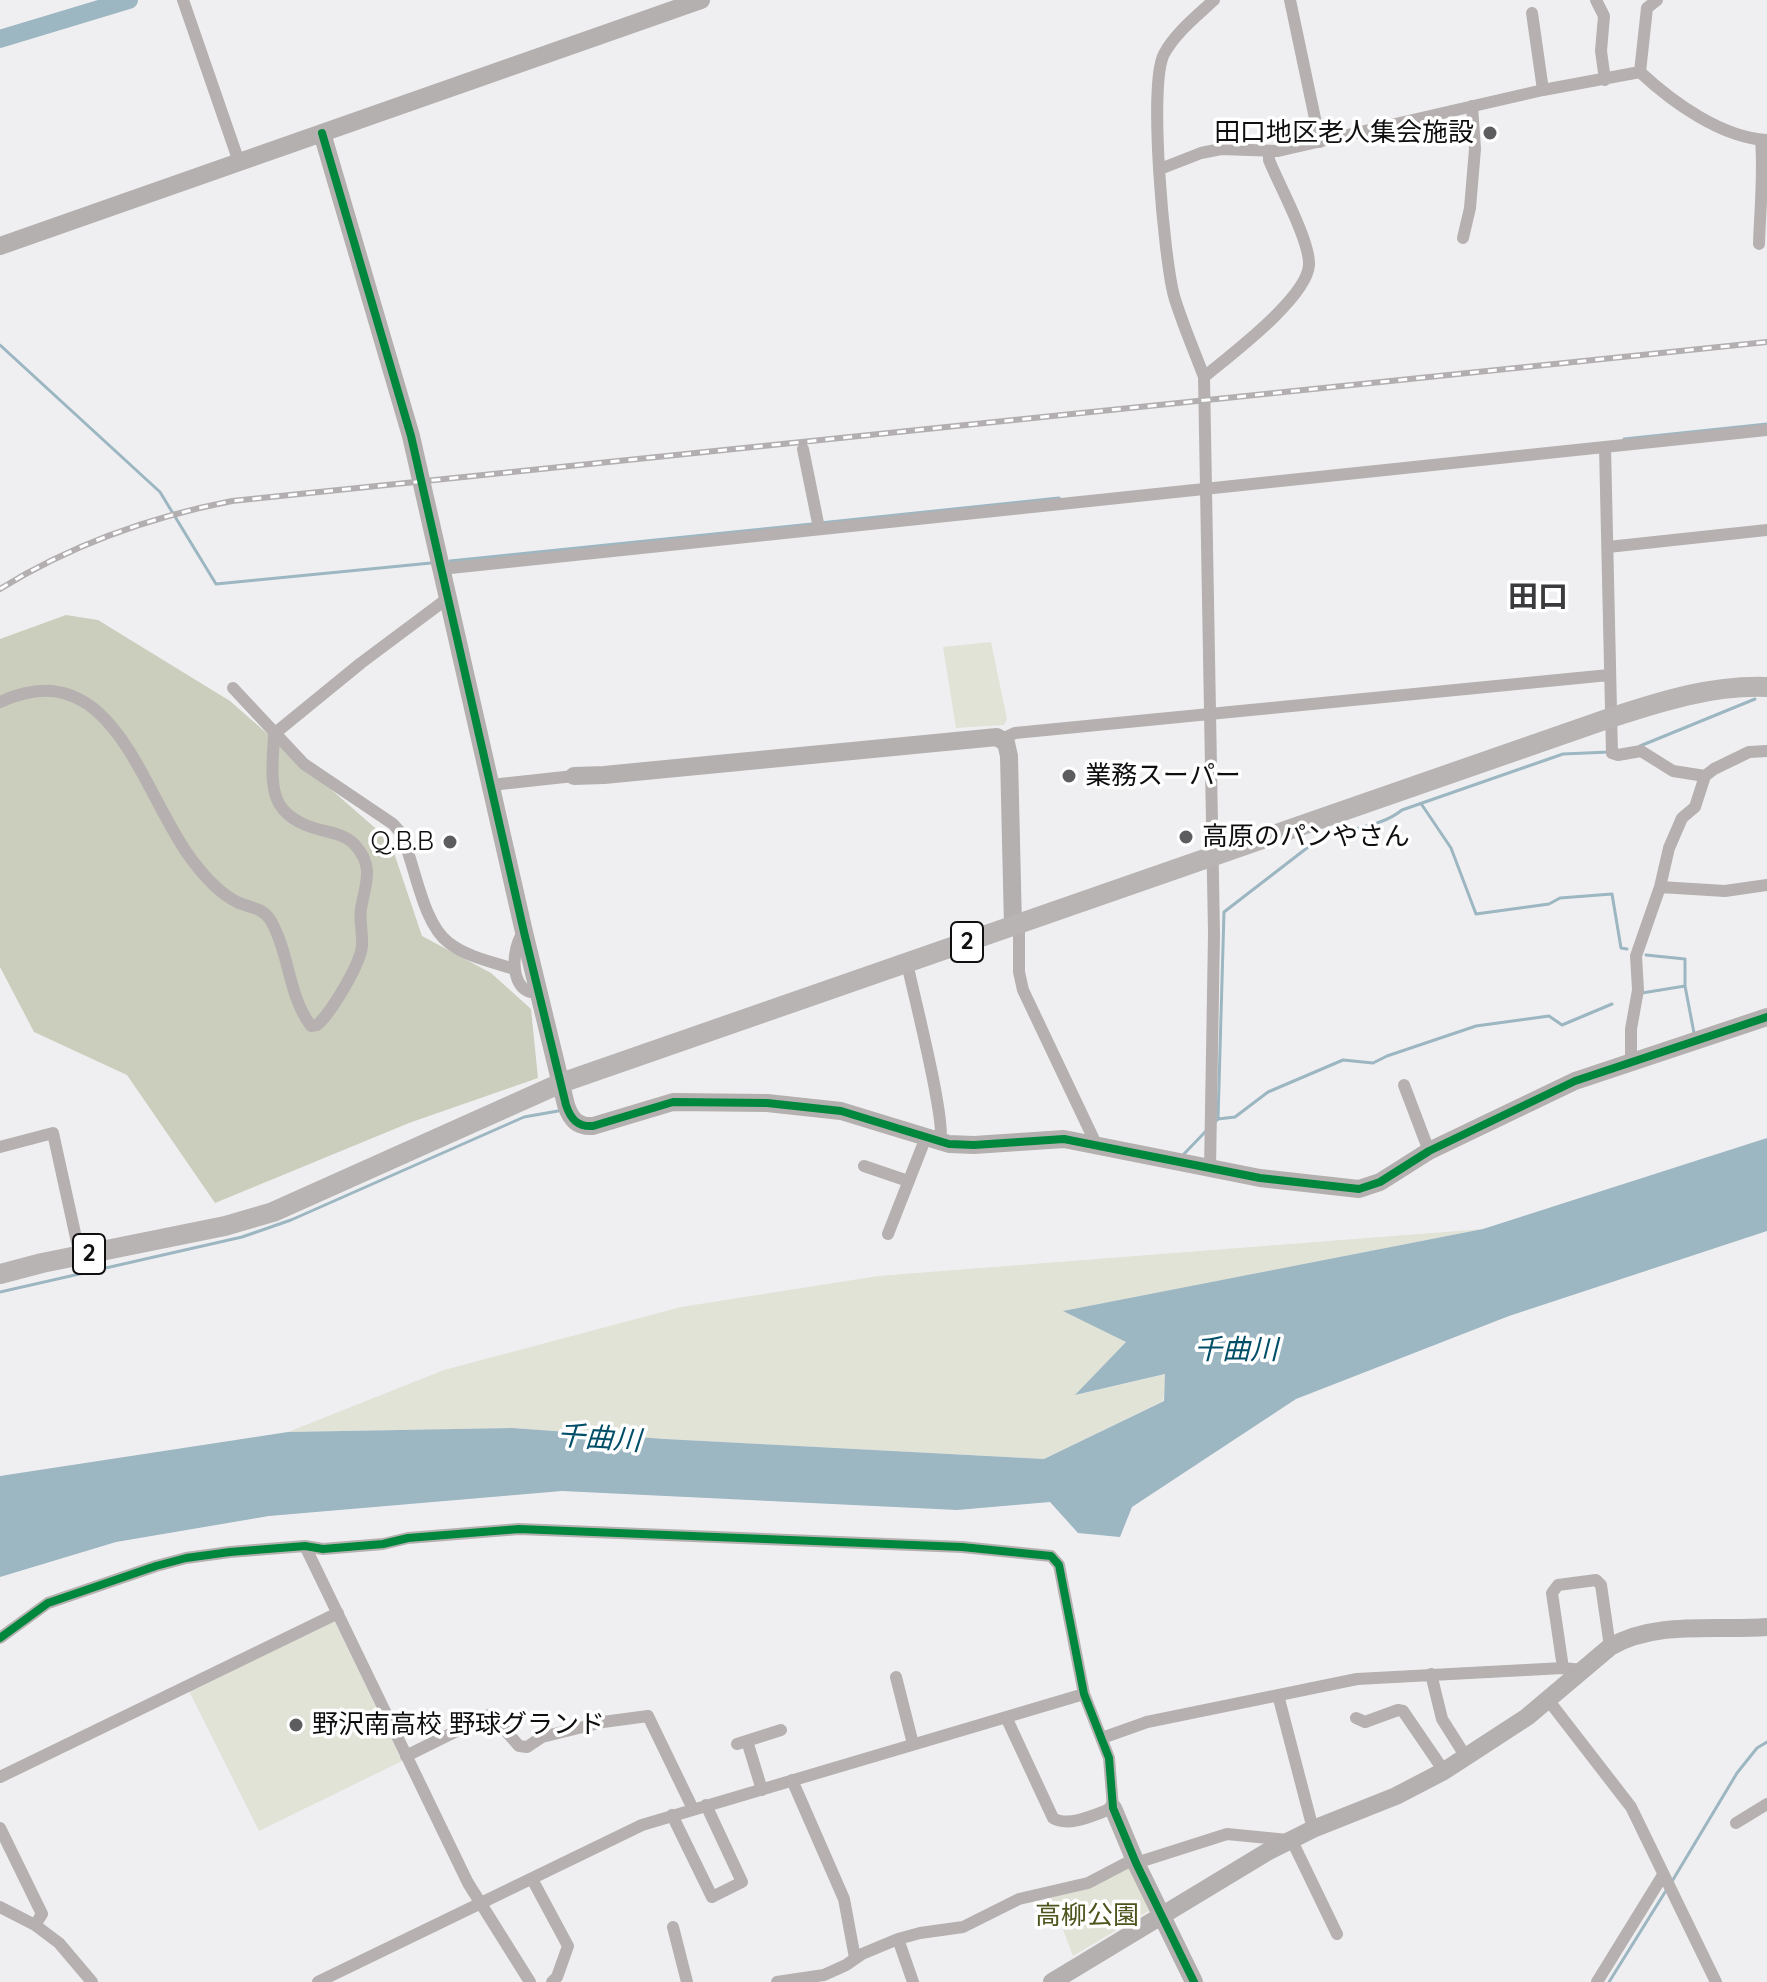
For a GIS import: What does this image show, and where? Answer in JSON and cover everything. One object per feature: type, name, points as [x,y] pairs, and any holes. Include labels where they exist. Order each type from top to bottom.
[{"type":"main road","name":"2","points":[[0,1274],[179,1236],[273,1212],[561,1083],[1610,718],[1696,693],[1767,687]]},
{"type":"street","points":[[183,0],[239,162]]},
{"type":"street","points":[[0,246],[701,0]]},
{"type":"street","points":[[1210,1169],[1214,934],[1204,377],[1174,295],[1160,169],[1156,99],[1160,64],[1170,45],[1214,0]]},
{"type":"street","points":[[1290,0],[1320,142]]},
{"type":"street","points":[[1596,0],[1604,16],[1601,51],[1605,80]]},
{"type":"street","points":[[1640,72],[1647,8],[1657,0]]},
{"type":"street","points":[[1532,13],[1543,90]]},
{"type":"street","points":[[1160,169],[1190,156],[1221,149],[1269,151],[1320,142],[1543,90],[1640,72],[1708,122],[1743,139],[1764,140],[1759,244]]},
{"type":"street","points":[[1463,238],[1470,208],[1475,149],[1472,106]]},
{"type":"street","points":[[322,133],[403,407],[568,1113],[583,1127],[673,1102],[767,1103],[841,1111],[933,1140],[974,1145],[1064,1139],[1210,1169],[1359,1189],[1380,1182],[1429,1151],[1575,1081],[1767,1017]]},
{"type":"street","points":[[1204,377],[1288,302],[1307,273],[1309,264],[1304,245],[1269,160],[1269,151]]},
{"type":"street","points":[[441,569],[819,525],[1206,489],[1767,430]]},
{"type":"street","points":[[1605,447],[1612,751],[1618,755],[1641,751],[1673,771],[1705,776]]},
{"type":"street","points":[[803,449],[819,525]]},
{"type":"street","points":[[1608,547],[1767,530]]},
{"type":"street","points":[[0,702],[34,691],[62,692],[89,704],[111,724],[191,859],[219,890],[238,902],[261,909],[268,916],[283,951],[293,992],[305,1018],[311,1026],[317,1025],[350,978],[358,958],[362,945],[360,911],[369,878],[361,854],[353,843],[341,835],[296,823],[287,817],[275,799],[272,774],[274,734],[448,598]]},
{"type":"street","points":[[491,785],[991,736],[1002,739],[1015,733],[1609,675]]},
{"type":"street","points":[[233,688],[304,764],[393,824],[401,833],[429,915],[440,935],[463,952],[514,969]]},
{"type":"street","points":[[1002,739],[1009,756],[1016,925],[1023,990],[1097,1146]]},
{"type":"street","points":[[1631,1061],[1631,1029],[1638,990],[1636,956],[1660,887],[1669,848],[1682,818],[1695,807],[1705,776],[1749,752],[1767,751]]},
{"type":"street","points":[[1660,887],[1725,891],[1767,885]]},
{"type":"street","points":[[524,932],[516,946],[514,969],[526,990],[539,992]]},
{"type":"street","points":[[888,1234],[908,1181],[933,1140],[943,1135],[907,963]]},
{"type":"street","points":[[1404,1085],[1429,1151]]},
{"type":"street","points":[[0,1147],[53,1133],[80,1256]]},
{"type":"street","points":[[864,1166],[908,1181]]},
{"type":"street","points":[[0,1638],[48,1603],[156,1566],[201,1556],[305,1546],[323,1549],[383,1544],[408,1538],[519,1529],[962,1547],[1051,1556],[1059,1565],[1084,1694],[1109,1758],[1113,1808],[1135,1861],[1194,1982]]},
{"type":"street","points":[[305,1546],[479,1903],[530,1982]]},
{"type":"street","points":[[1563,1668],[1552,1593],[1558,1585],[1596,1580],[1601,1585],[1610,1647]]},
{"type":"street","points":[[0,1777],[338,1613]]},
{"type":"street","points":[[1052,1982],[1288,1840],[1396,1796],[1444,1771],[1549,1701],[1610,1647],[1624,1639],[1646,1632],[1767,1627]]},
{"type":"street","points":[[1102,1738],[1137,1725],[1357,1679],[1563,1668],[1583,1670]]},
{"type":"street","points":[[1431,1674],[1442,1719],[1466,1757]]},
{"type":"street","points":[[896,1677],[913,1744]]},
{"type":"street","points":[[318,1982],[642,1825],[1084,1694]]},
{"type":"street","points":[[1278,1695],[1313,1829]]},
{"type":"street","points":[[1549,1701],[1631,1807],[1716,1982]]},
{"type":"street","points":[[1356,1718],[1365,1722],[1403,1711],[1444,1771]]},
{"type":"street","points":[[406,1756],[491,1714],[523,1747],[531,1746],[542,1737],[603,1722],[648,1716],[693,1809]]},
{"type":"street","points":[[1006,1717],[1053,1818],[1061,1823],[1087,1818],[1113,1808]]},
{"type":"street","points":[[762,1790],[742,1742],[781,1730]]},
{"type":"street","points":[[792,1780],[844,1899],[855,1958]]},
{"type":"street","points":[[1736,1823],[1767,1804]]},
{"type":"street","points":[[672,1815],[712,1897],[742,1882],[706,1805]]},
{"type":"street","points":[[0,1828],[42,1914],[35,1925]]},
{"type":"street","points":[[777,1982],[824,1975],[898,1939],[963,1927],[1019,1899],[1088,1883],[1135,1861],[1227,1834],[1288,1840],[1294,1845],[1337,1934]]},
{"type":"street","points":[[532,1879],[568,1941],[557,1977],[552,1982]]},
{"type":"street","points":[[1597,1982],[1667,1882]]},
{"type":"street","points":[[0,1907],[35,1925],[59,1943],[92,1982]]},
{"type":"street","points":[[673,1927],[687,1982]]},
{"type":"street","points":[[898,1939],[913,1982]]},
{"type":"green space","points":[[66,615],[98,620],[230,701],[390,841],[422,936],[491,973],[531,1009],[538,1078],[409,1123],[215,1203],[127,1075],[34,1032],[0,967],[0,639]]},
{"type":"green space","points":[[991,642],[1007,719],[1004,725],[956,728],[943,647]]},
{"type":"green space","points":[[1483,1229],[1065,1311],[1126,1342],[1076,1395],[1166,1374],[1163,1401],[1044,1459],[512,1428],[288,1432],[444,1370],[681,1307],[878,1276]]},
{"type":"green space","name":"野沢南高校 野球グランド","points":[[333,1618],[402,1761],[259,1831],[188,1689]]},
{"type":"green space","name":"高柳公園","points":[[1131,1867],[1152,1909],[1073,1956],[1051,1898]]},
{"type":"water","name":"千曲川","points":[[1767,1138],[1767,1231],[1509,1316],[1296,1399],[1132,1507],[1120,1537],[1078,1533],[1050,1502],[957,1510],[562,1491],[269,1516],[116,1542],[0,1577],[0,1476],[288,1432],[512,1428],[1044,1459],[1164,1401],[1165,1374],[1075,1395],[1126,1342],[1063,1311],[1483,1229]]},
{"type":"waterway","points":[[0,39],[129,0]]},
{"type":"waterway","points":[[0,345],[160,492],[216,584],[431,563]]},
{"type":"waterway","points":[[1624,439],[1767,424]]},
{"type":"waterway","points":[[820,523],[1059,498]]},
{"type":"waterway","points":[[450,561],[812,524]]},
{"type":"waterway","points":[[1640,746],[1755,699]]},
{"type":"waterway","points":[[1215,1122],[1218,1119],[1224,912],[1316,841],[1327,836],[1371,825],[1402,810],[1563,754],[1609,752]]},
{"type":"waterway","points":[[1422,805],[1451,848],[1476,914],[1549,904],[1560,898],[1612,894],[1621,948],[1627,949]]},
{"type":"waterway","points":[[1646,955],[1685,959],[1685,986]]},
{"type":"waterway","points":[[1642,993],[1685,986],[1694,1033]]},
{"type":"waterway","points":[[1218,1119],[1235,1117],[1268,1092],[1343,1060],[1373,1063],[1476,1026],[1549,1016],[1562,1025],[1612,1004]]},
{"type":"waterway","points":[[0,1292],[242,1237],[291,1220],[524,1117],[558,1111]]},
{"type":"waterway","points":[[1182,1156],[1207,1130]]},
{"type":"waterway","points":[[1671,1883],[1737,1773],[1757,1748],[1767,1742]]},
{"type":"waterway","points":[[1609,1982],[1667,1889]]},
{"type":"railway","points":[[0,589],[55,559],[112,534],[171,515],[232,501],[1767,342]]},
{"type":"cycle path","points":[[322,133],[411,436],[566,1105],[579,1124],[593,1126],[673,1102],[767,1103],[841,1111],[949,1144],[1064,1139],[1260,1178],[1359,1189],[1380,1182],[1429,1151],[1575,1081],[1767,1017]]},
{"type":"cycle path","points":[[0,1638],[48,1603],[186,1558],[305,1546],[323,1549],[383,1544],[408,1538],[519,1529],[962,1547],[1051,1556],[1059,1565],[1084,1694],[1109,1758],[1113,1808],[1194,1982]]},
{"type":"place","name":"田口地区老人集会施設","points":[[1490,133]]},
{"type":"place","name":"業務スーパー","points":[[1069,776]]},
{"type":"place","name":"高原のパンやさん","points":[[1186,837]]},
{"type":"place","name":"Q.B.B","points":[[450,842]]},
{"type":"place","name":"野沢南高校 野球グランド","points":[[296,1725]]},
{"type":"district","name":"田口","points":[[1538,598]]}]
